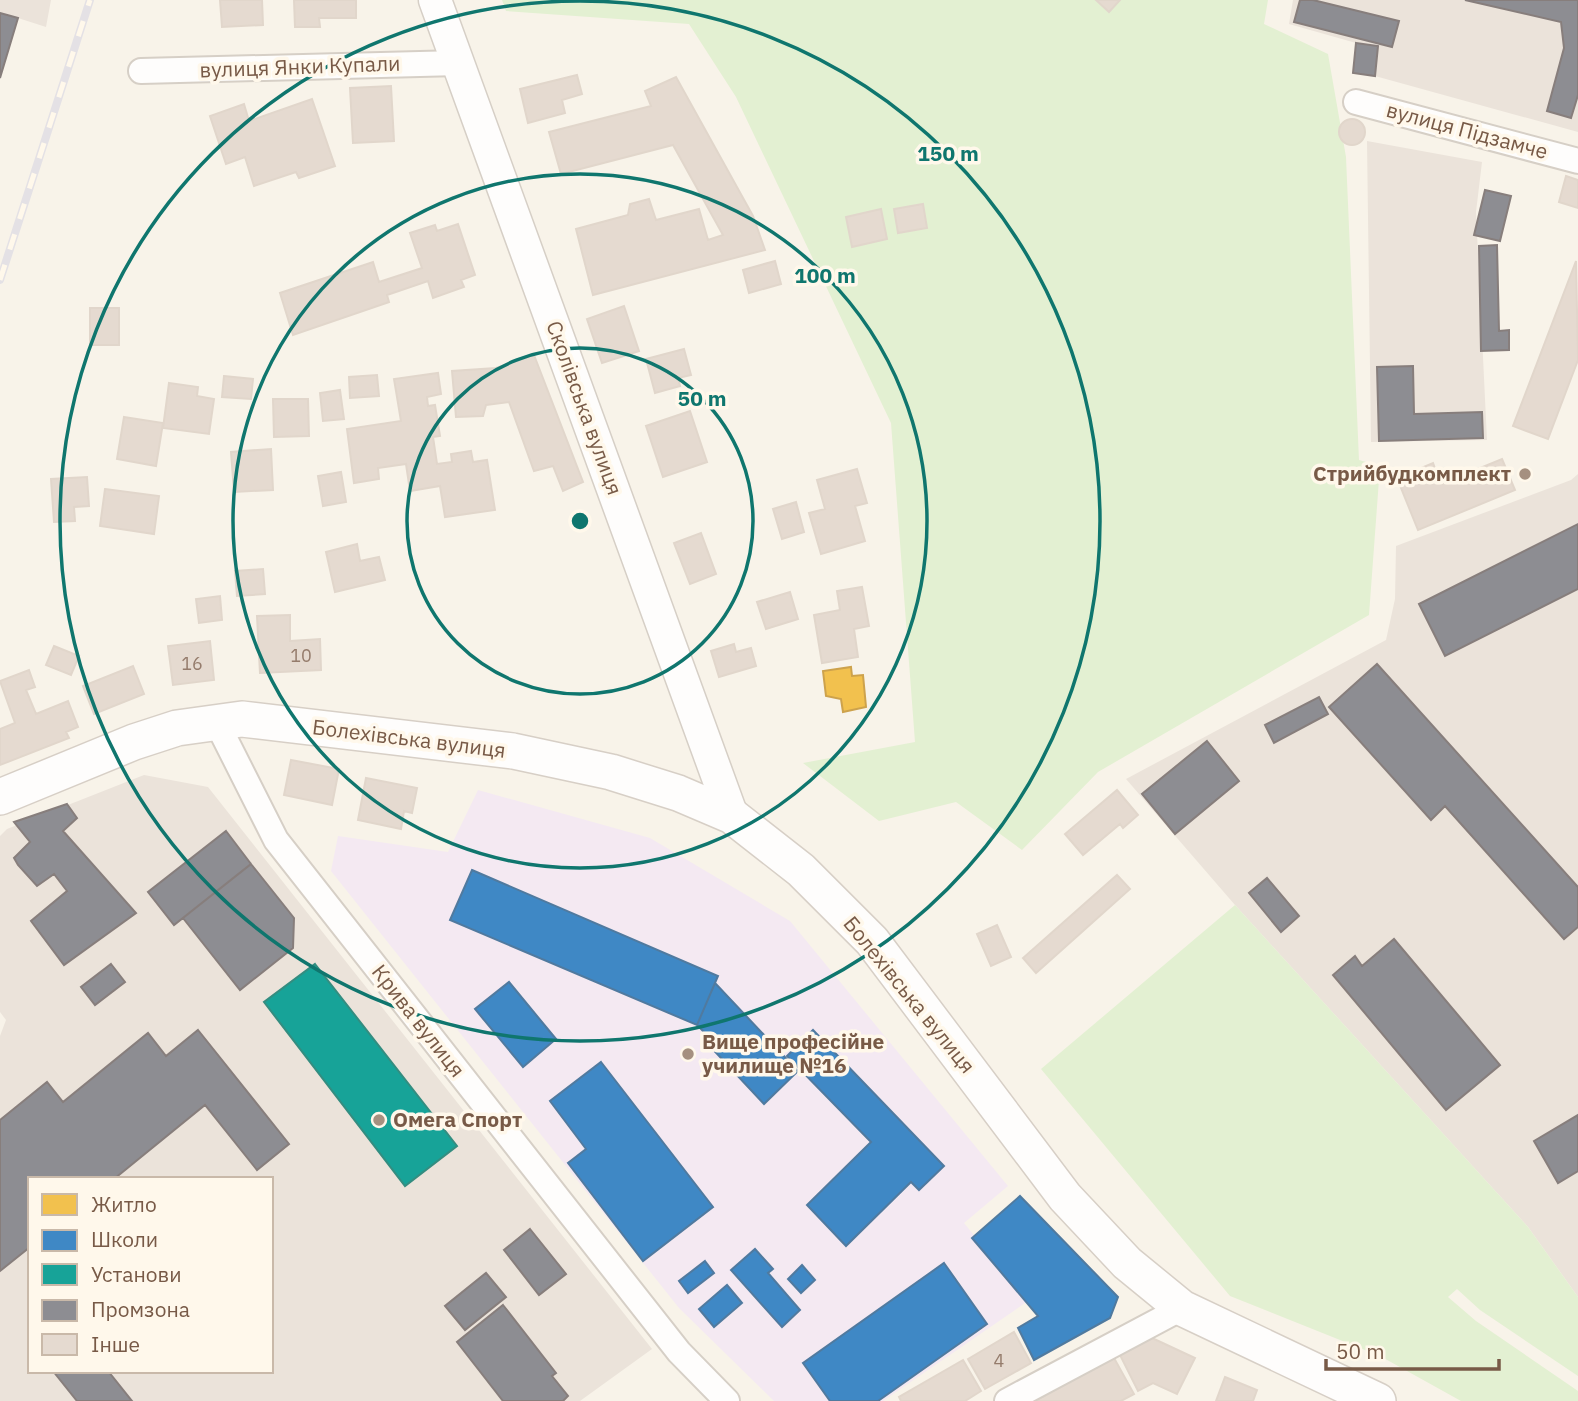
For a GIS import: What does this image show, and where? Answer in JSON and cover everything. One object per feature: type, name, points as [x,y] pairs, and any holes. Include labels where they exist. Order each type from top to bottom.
[{"type":"main road","name":"Болехівська вулиця","points":[[0,797],[134,742],[216,721],[256,721],[513,751],[611,772],[678,793],[732,816],[801,870],[872,941],[1065,1197],[1127,1263],[1182,1308],[1378,1401]]},
{"type":"street","name":"Сколівська вулиця","points":[[435,0],[732,816]]},
{"type":"street","name":"вулиця Янки Купали","points":[[141,71],[459,62]]},
{"type":"street","name":"вулиця Підзамче","points":[[1356,102],[1578,161]]},
{"type":"street","name":"Крива вулиця","points":[[216,721],[276,840],[679,1352],[727,1401]]},
{"type":"street","points":[[1007,1401],[1182,1308]]},
{"type":"shaded area","points":[[0,0],[51,0],[46,27],[18,18],[0,78]]},
{"type":"shaded area","points":[[1293,0],[1578,0],[1578,132],[1375,76],[1353,73],[1356,43],[1289,24]]},
{"type":"shaded area","points":[[1367,141],[1482,162],[1476,212],[1487,440],[1371,442]]},
{"type":"shaded area","points":[[1578,474],[1578,1297],[1528,1227],[1235,905],[1126,779],[1386,640],[1395,599],[1396,546],[1571,480]]},
{"type":"shaded area","points":[[144,775],[208,787],[652,1349],[580,1401],[0,1401],[0,1036],[6,1020],[0,1012],[0,836],[7,829]]},
{"type":"shaded area","name":"Вище професійне училище №16","points":[[478,790],[650,838],[790,921],[1008,1186],[964,1223],[1028,1301],[883,1401],[774,1401],[679,1308],[331,871],[338,836],[448,852]]},
{"type":"green space","points":[[502,0],[1268,0],[1264,24],[1328,54],[1346,157],[1359,460],[1380,466],[1369,615],[1098,772],[1022,850],[956,802],[879,821],[803,763],[915,742],[891,423],[736,97],[689,24],[506,11]]},
{"type":"green space","points":[[1235,905],[1528,1227],[1578,1297],[1578,1376],[1480,1310],[1457,1289],[1448,1297],[1476,1321],[1578,1391],[1578,1401],[1461,1401],[1380,1356],[1230,1296],[1041,1069]]},
{"type":"building: Житло","points":[[851,667],[852,676],[863,675],[866,707],[843,712],[841,699],[826,696],[823,671]]},
{"type":"building: Школи","points":[[472,870],[718,976],[697,1025],[450,920]]},
{"type":"building: Школи","points":[[509,982],[556,1039],[523,1067],[475,1009]]},
{"type":"building: Школи","points":[[715,983],[798,1071],[764,1104],[706,1042],[710,1038],[697,1025]]},
{"type":"building: Школи","points":[[813,1030],[944,1166],[919,1190],[911,1182],[846,1246],[807,1205],[871,1142],[787,1056]]},
{"type":"building: Школи","points":[[601,1062],[713,1207],[643,1261],[568,1163],[586,1149],[550,1101]]},
{"type":"building: Школи","points":[[1020,1196],[1118,1297],[1110,1318],[1034,1360],[1018,1328],[1038,1316],[972,1238]]},
{"type":"building: Школи","points":[[755,1249],[773,1269],[768,1273],[800,1310],[782,1327],[731,1270]]},
{"type":"building: Школи","points":[[705,1261],[714,1273],[688,1293],[679,1281]]},
{"type":"building: Школи","points":[[944,1263],[987,1324],[878,1401],[830,1401],[803,1363]]},
{"type":"building: Школи","points":[[802,1265],[815,1280],[801,1293],[788,1279]]},
{"type":"building: Школи","points":[[727,1285],[742,1303],[714,1327],[699,1309]]},
{"type":"building: Установи","points":[[315,964],[457,1146],[405,1186],[264,1002]]},
{"type":"building: Промзона","points":[[1300,0],[1313,0],[1399,21],[1392,47],[1294,22]]},
{"type":"building: Промзона","points":[[1465,0],[1578,0],[1578,95],[1571,118],[1547,111],[1564,48],[1561,22]]},
{"type":"building: Промзона","points":[[0,13],[18,18],[0,78]]},
{"type":"building: Промзона","points":[[1356,43],[1378,46],[1375,76],[1353,73]]},
{"type":"building: Промзона","points":[[1485,190],[1511,196],[1500,241],[1474,235]]},
{"type":"building: Промзона","points":[[1497,245],[1499,331],[1509,330],[1509,350],[1481,351],[1479,246]]},
{"type":"building: Промзона","points":[[1413,366],[1414,414],[1482,412],[1483,438],[1379,441],[1377,367]]},
{"type":"building: Промзона","points":[[1578,524],[1578,589],[1445,656],[1419,604]]},
{"type":"building: Промзона","points":[[1377,664],[1578,887],[1578,927],[1564,939],[1445,806],[1431,820],[1329,707]]},
{"type":"building: Промзона","points":[[1319,697],[1328,714],[1274,743],[1265,725]]},
{"type":"building: Промзона","points":[[1207,741],[1239,781],[1175,834],[1142,794]]},
{"type":"building: Промзона","points":[[67,804],[77,818],[63,831],[136,913],[64,965],[31,921],[67,891],[54,874],[37,886],[18,865],[14,858],[30,842],[14,822]]},
{"type":"building: Промзона","points":[[226,831],[251,864],[174,925],[148,892]]},
{"type":"building: Промзона","points":[[251,864],[294,918],[293,948],[240,990],[183,918]]},
{"type":"building: Промзона","points":[[1267,878],[1299,916],[1281,932],[1249,893]]},
{"type":"building: Промзона","points":[[1394,939],[1500,1065],[1446,1110],[1333,975],[1355,956],[1362,966]]},
{"type":"building: Промзона","points":[[111,964],[125,982],[95,1005],[81,987]]},
{"type":"building: Промзона","points":[[198,1030],[289,1144],[257,1170],[205,1105],[116,1177],[28,1177],[28,1249],[0,1271],[0,1120],[47,1082],[63,1102],[148,1033],[166,1056]]},
{"type":"building: Промзона","points":[[1578,1115],[1578,1171],[1558,1183],[1534,1141]]},
{"type":"building: Промзона","points":[[530,1229],[566,1274],[539,1295],[504,1250]]},
{"type":"building: Промзона","points":[[486,1273],[506,1297],[465,1330],[445,1306]]},
{"type":"building: Промзона","points":[[503,1305],[556,1373],[552,1376],[568,1396],[563,1401],[503,1401],[457,1342]]},
{"type":"building: Промзона","points":[[55,1373],[110,1373],[132,1401],[77,1401]]},
{"type":"building: Інше","points":[[220,0],[262,0],[263,25],[222,27]]},
{"type":"building: Інше","points":[[294,0],[356,0],[356,18],[319,18],[320,27],[295,27]]},
{"type":"building: Інше","points":[[1096,0],[1120,0],[1109,12]]},
{"type":"building: Інше","points":[[577,75],[582,94],[562,100],[565,113],[528,123],[520,89]]},
{"type":"building: Інше","points":[[676,77],[753,216],[765,250],[593,295],[576,229],[628,215],[630,204],[649,199],[656,220],[699,209],[708,240],[723,235],[673,145],[561,174],[549,132],[651,106],[645,91]]},
{"type":"building: Інше","points":[[391,86],[394,141],[353,143],[350,88]]},
{"type":"building: Інше","points":[[312,99],[335,166],[299,178],[296,172],[254,186],[245,157],[226,164],[210,116],[244,104],[249,121]]},
{"type":"building: Інше","points":[[1352,119],[1361,123],[1365,132],[1361,141],[1352,145],[1343,141],[1339,132],[1343,123]]},
{"type":"building: Інше","points":[[1566,176],[1578,180],[1578,208],[1559,202]]},
{"type":"building: Інше","points":[[923,204],[927,228],[898,233],[894,209]]},
{"type":"building: Інше","points":[[881,209],[887,239],[852,247],[846,217]]},
{"type":"building: Інше","points":[[458,224],[475,275],[461,280],[464,287],[433,298],[428,281],[387,295],[389,302],[293,335],[280,293],[373,262],[379,282],[422,268],[410,233],[435,225],[437,231]]},
{"type":"building: Інше","points":[[775,261],[781,284],[749,293],[743,270]]},
{"type":"building: Інше","points":[[1576,261],[1578,360],[1548,439],[1513,426]]},
{"type":"building: Інше","points":[[624,306],[639,351],[602,363],[587,319]]},
{"type":"building: Інше","points":[[90,308],[119,308],[119,345],[90,345]]},
{"type":"building: Інше","points":[[684,349],[691,375],[678,378],[680,386],[655,393],[646,359]]},
{"type":"building: Інше","points":[[534,355],[583,482],[563,491],[553,466],[534,471],[509,402],[486,405],[483,416],[456,417],[452,371],[496,368]]},
{"type":"building: Інше","points":[[438,373],[441,394],[427,397],[428,406],[435,405],[440,436],[433,437],[437,464],[452,462],[451,454],[471,451],[473,462],[487,460],[495,510],[445,517],[440,486],[410,491],[406,464],[378,468],[379,479],[354,483],[347,429],[401,421],[394,379]]},
{"type":"building: Інше","points":[[377,375],[379,396],[350,398],[349,377]]},
{"type":"building: Інше","points":[[224,376],[253,379],[251,399],[222,397]]},
{"type":"building: Інше","points":[[169,383],[198,387],[197,396],[214,399],[209,434],[163,428]]},
{"type":"building: Інше","points":[[340,390],[344,419],[323,421],[320,393]]},
{"type":"building: Інше","points":[[273,399],[308,399],[309,436],[274,437]]},
{"type":"building: Інше","points":[[690,411],[707,462],[663,477],[646,426]]},
{"type":"building: Інше","points":[[124,417],[163,423],[156,466],[117,459]]},
{"type":"building: Інше","points":[[271,449],[273,490],[234,492],[231,452]]},
{"type":"building: Інше","points":[[1502,459],[1515,490],[1418,530],[1397,478],[1433,463],[1441,484]]},
{"type":"building: Інше","points":[[857,469],[867,503],[855,506],[865,541],[821,554],[809,513],[825,509],[817,480]]},
{"type":"building: Інше","points":[[341,472],[346,502],[323,506],[318,476]]},
{"type":"building: Інше","points":[[87,477],[89,506],[74,507],[75,521],[54,522],[51,479]]},
{"type":"building: Інше","points":[[105,489],[159,496],[154,534],[100,526]]},
{"type":"building: Інше","points":[[796,502],[804,532],[782,539],[773,509]]},
{"type":"building: Інше","points":[[701,533],[716,574],[690,584],[674,543]]},
{"type":"building: Інше","points":[[357,544],[360,561],[379,557],[385,580],[335,592],[326,552]]},
{"type":"building: Інше","points":[[263,569],[265,594],[237,596],[235,571]]},
{"type":"building: Інше","points":[[862,587],[869,626],[854,629],[858,657],[822,663],[814,615],[840,610],[837,591]]},
{"type":"building: Інше","points":[[790,592],[798,619],[766,629],[757,602]]},
{"type":"building: Інше","points":[[220,596],[222,620],[199,623],[196,599]]},
{"type":"building: Інше","points":[[290,615],[290,641],[320,639],[321,670],[260,673],[257,616]]},
{"type":"building: Інше","points":[[210,641],[214,680],[173,685],[168,646]]},
{"type":"building: Інше","points":[[734,644],[736,652],[751,648],[756,666],[719,677],[711,651]]},
{"type":"building: Інше","points":[[54,646],[79,656],[71,675],[46,665]]},
{"type":"building: Інше","points":[[133,666],[144,694],[94,714],[83,686]]},
{"type":"building: Інше","points":[[29,670],[35,687],[26,690],[36,714],[68,701],[78,727],[66,732],[69,738],[0,765],[0,729],[15,723],[0,681]]},
{"type":"building: Інше","points":[[291,760],[339,769],[332,805],[284,795]]},
{"type":"building: Інше","points":[[366,778],[417,788],[412,813],[404,811],[401,829],[358,820]]},
{"type":"building: Інше","points":[[1117,790],[1138,815],[1123,828],[1120,824],[1083,855],[1065,834]]},
{"type":"building: Інше","points":[[1117,875],[1130,889],[1036,973],[1023,958]]},
{"type":"building: Інше","points":[[997,925],[1011,957],[991,966],[977,934]]},
{"type":"building: Інше","points":[[1014,1332],[1031,1363],[985,1389],[968,1359]]},
{"type":"building: Інше","points":[[1152,1338],[1195,1358],[1177,1394],[1153,1383],[1138,1391],[1120,1355]]},
{"type":"building: Інше","points":[[1114,1358],[1134,1394],[1121,1401],[1035,1401]]},
{"type":"building: Інше","points":[[963,1360],[981,1391],[965,1401],[901,1401],[899,1397]]},
{"type":"building: Інше","points":[[1225,1377],[1257,1390],[1253,1401],[1216,1401]]},
{"type":"railway","points":[[0,280],[90,0]]},
{"type":"place","name":"Стрийбудкомплект","points":[[1525,474]]},
{"type":"place","name":"Вище професійне училище №16","points":[[688,1054]]},
{"type":"place","name":"Омега Спорт","points":[[379,1120]]}]
